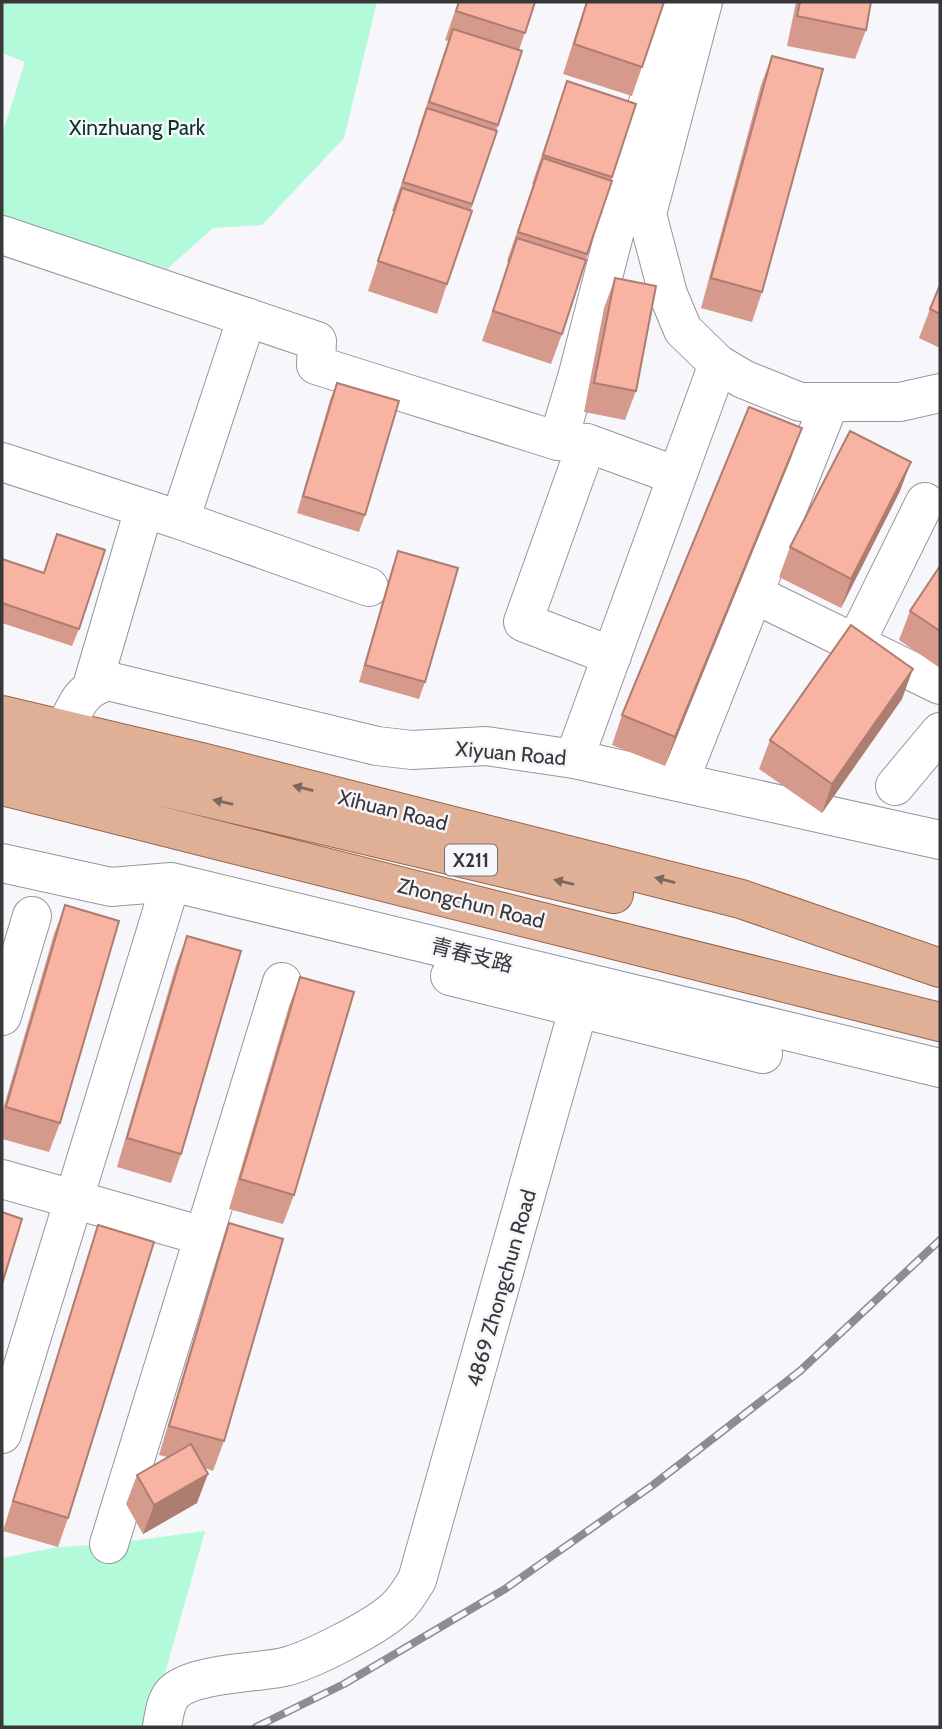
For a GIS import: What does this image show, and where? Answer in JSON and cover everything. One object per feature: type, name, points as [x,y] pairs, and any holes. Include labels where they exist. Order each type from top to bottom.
[{"type":"main road","name":"Xihuan Road","points":[[2,715],[201,762],[741,899],[940,969]]},
{"type":"main road","name":"Zhongchun Road","points":[[2,749],[940,969]]},
{"type":"main road","name":"Zhongchun Road","points":[[2,786],[934,1020]]},
{"type":"main road","points":[[2,811],[721,987],[934,1020]]},
{"type":"street","points":[[612,656],[523,622],[573,442],[578,374],[674,2]]},
{"type":"street","points":[[703,2],[647,214],[668,294],[682,330],[718,364],[743,379],[800,402],[900,402],[940,393]]},
{"type":"street","points":[[2,234],[317,341],[316,365],[677,476]]},
{"type":"street","points":[[180,520],[247,317]]},
{"type":"street","points":[[574,759],[718,364]]},
{"type":"street","points":[[679,782],[829,404]]},
{"type":"street","points":[[2,462],[180,520],[369,587]]},
{"type":"street","points":[[855,643],[925,502]]},
{"type":"street","points":[[65,729],[78,702],[92,686],[144,509]]},
{"type":"street","points":[[754,594],[940,685]]},
{"type":"street","name":"Xiyuan Road","points":[[92,686],[108,681],[377,746],[412,750],[486,746],[574,759],[940,840]]},
{"type":"street","points":[[895,786],[940,733]]},
{"type":"street","name":"青春支路","points":[[2,863],[111,887],[167,893],[940,1068]]},
{"type":"street","points":[[2,1430],[167,893],[578,1010],[763,1054]]},
{"type":"street","points":[[2,1016],[32,916]]},
{"type":"street","points":[[109,1544],[282,982]]},
{"type":"street","name":"4869 Zhongchun Road","points":[[162,1727],[168,1701],[174,1692],[184,1686],[242,1671],[282,1668],[303,1661],[382,1620],[408,1595],[423,1565],[578,1010]]},
{"type":"street","points":[[2,1179],[204,1236]]},
{"type":"green space","name":"Xinzhuang Park","points":[[2,2],[377,2],[344,138],[262,225],[213,228],[167,269],[2,219],[2,135],[25,62],[2,53]]},
{"type":"green space","points":[[205,1531],[150,1727],[2,1727],[2,1558],[58,1547],[109,1544]]},
{"type":"building","points":[[459,2],[535,2],[525,33],[456,11]]},
{"type":"building","points":[[587,2],[664,2],[642,67],[574,44]]},
{"type":"building","points":[[800,2],[871,2],[866,30],[797,16]]},
{"type":"building","points":[[453,29],[522,51],[498,125],[429,102]]},
{"type":"building","points":[[772,56],[823,69],[762,292],[711,278]]},
{"type":"building","points":[[567,81],[636,104],[612,177],[543,155]]},
{"type":"building","points":[[427,108],[497,131],[472,204],[403,182]]},
{"type":"building","points":[[543,158],[612,181],[587,254],[518,232]]},
{"type":"building","points":[[402,188],[472,211],[447,284],[378,261]]},
{"type":"building","points":[[517,238],[586,260],[562,334],[493,311]]},
{"type":"building","points":[[615,278],[656,286],[636,391],[594,383]]},
{"type":"building","points":[[940,285],[940,314],[930,309]]},
{"type":"building","points":[[337,383],[399,401],[365,515],[303,496]]},
{"type":"building","points":[[749,407],[802,428],[675,737],[622,715]]},
{"type":"building","points":[[850,431],[911,462],[851,579],[790,547]]},
{"type":"building","points":[[57,534],[105,550],[79,629],[2,603],[2,559],[44,573]]},
{"type":"building","points":[[398,551],[458,568],[425,682],[365,665]]},
{"type":"building","points":[[940,566],[940,631],[910,611]]},
{"type":"building","points":[[851,625],[913,669],[832,784],[770,740]]},
{"type":"building","points":[[65,905],[119,921],[60,1123],[6,1107]]},
{"type":"building","points":[[187,936],[241,951],[181,1154],[127,1138]]},
{"type":"building","points":[[300,977],[354,992],[294,1195],[240,1179]]},
{"type":"building","points":[[2,1212],[22,1219],[2,1284]]},
{"type":"building","points":[[229,1223],[283,1239],[224,1441],[169,1426]]},
{"type":"building","points":[[98,1225],[154,1242],[68,1518],[13,1501]]},
{"type":"building","points":[[191,1444],[208,1474],[154,1505],[137,1475]]},
{"type":"railway","points":[[256,1727],[344,1684],[505,1589],[653,1485],[800,1371],[940,1240]]}]
